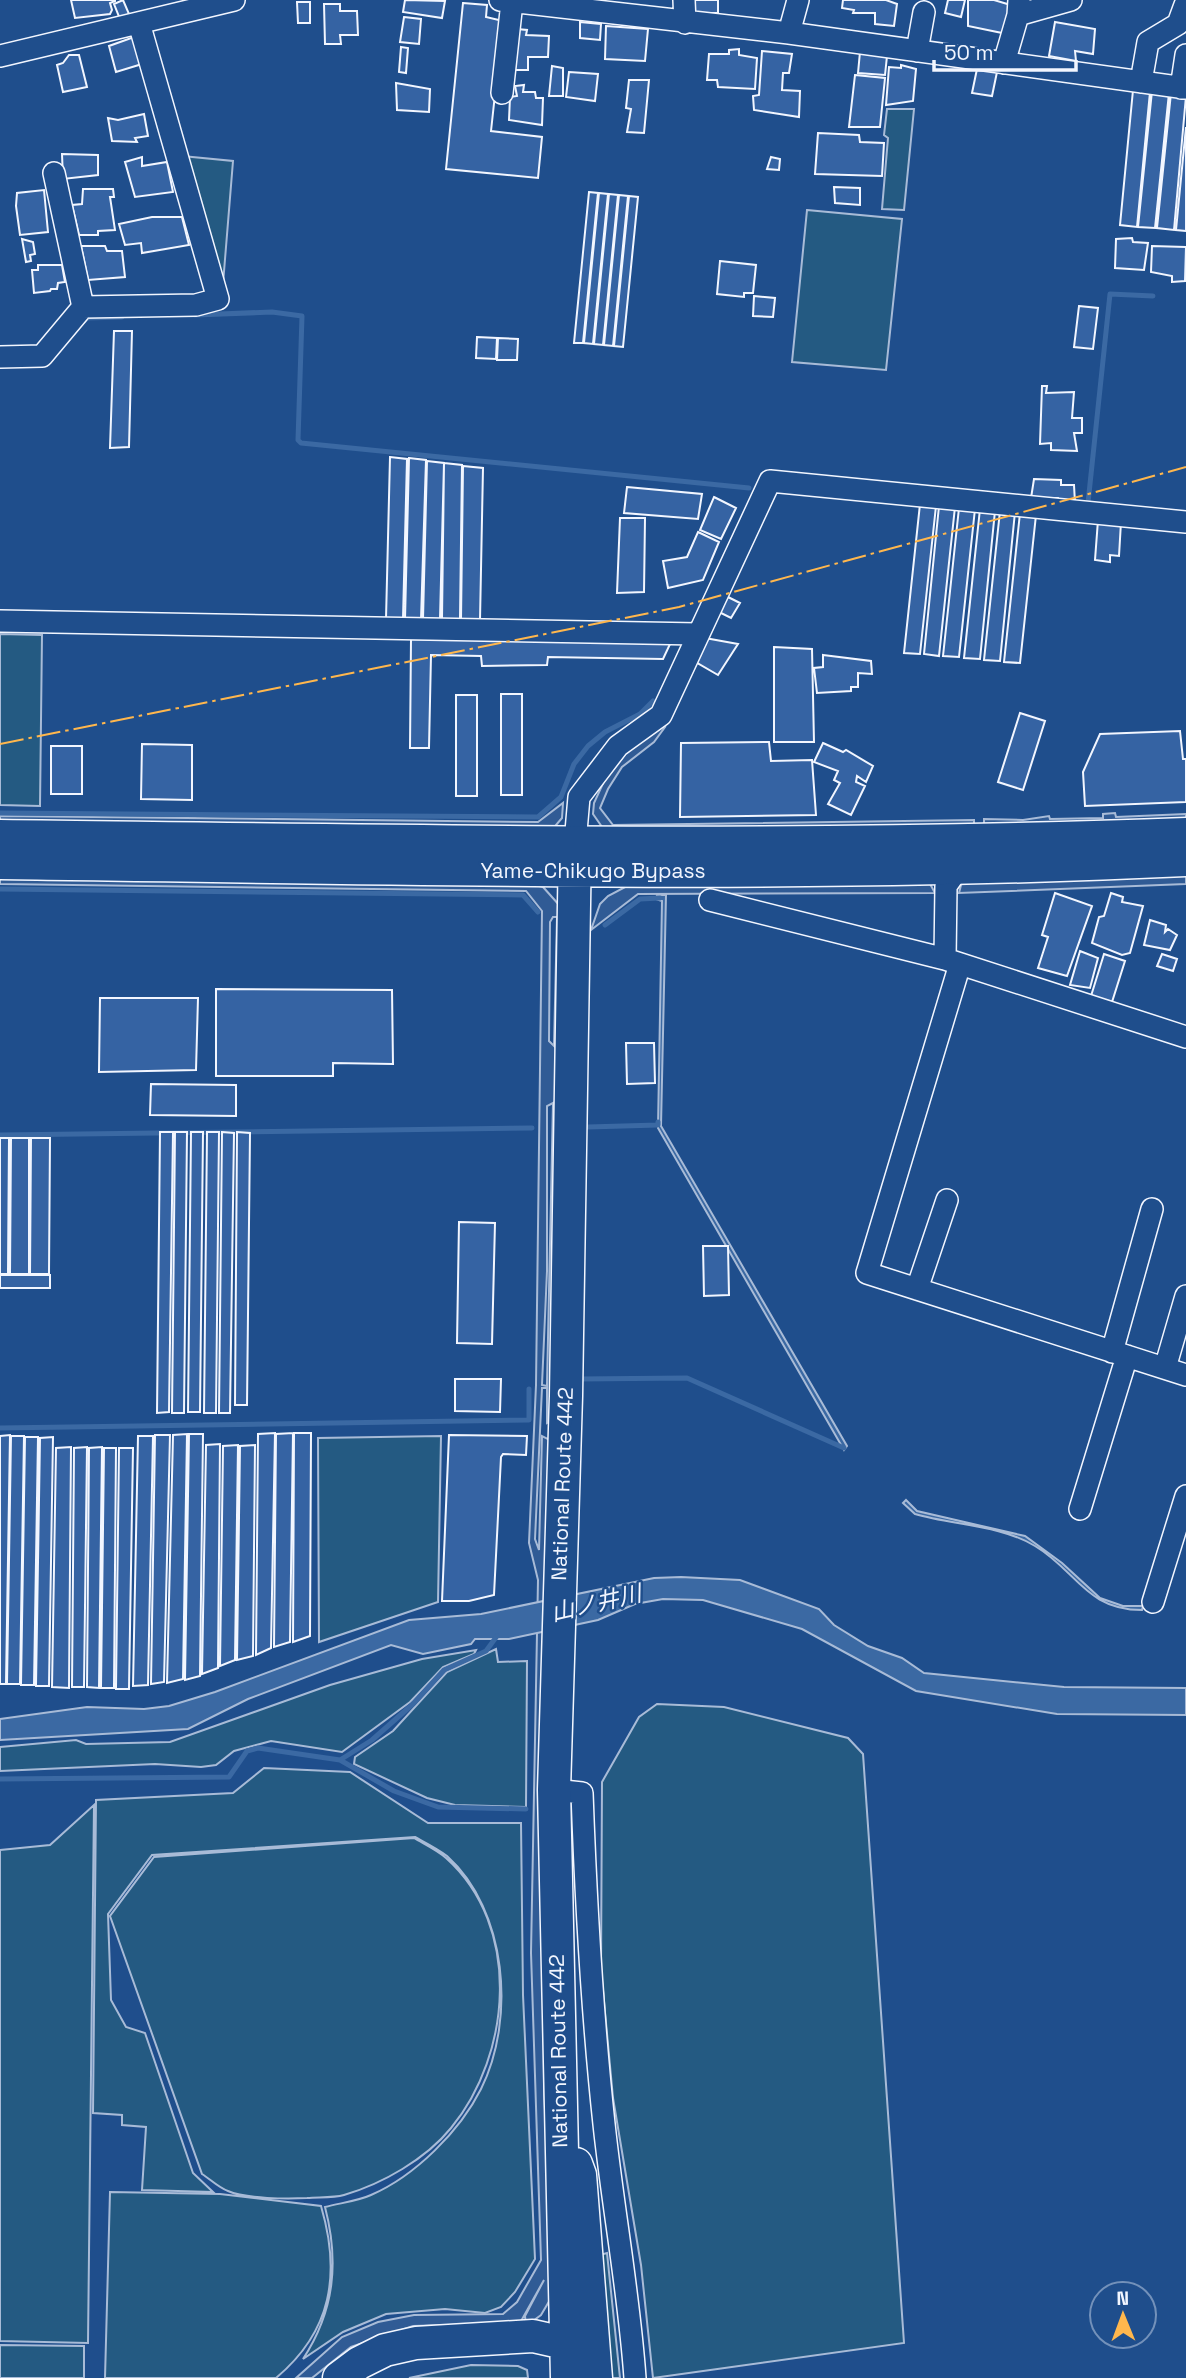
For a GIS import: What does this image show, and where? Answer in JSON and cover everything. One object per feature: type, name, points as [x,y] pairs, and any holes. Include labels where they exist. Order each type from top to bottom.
[{"type":"highway","name":"Yame-Chikugo Bypass","points":[[959,856],[1186,834]]},
{"type":"highway","name":"Yame-Chikugo Bypass","points":[[0,836],[575,856]]},
{"type":"highway","name":"Yame-Chikugo Bypass","points":[[0,863],[575,856],[959,856],[1186,860]]},
{"type":"highway","name":"National Route 442","points":[[567,2378],[559,2127],[554,1790],[566,1396],[575,856]]},
{"type":"highway","points":[[559,2127],[580,2175],[596,2378]]},
{"type":"highway","points":[[339,2378],[359,2363],[385,2350],[416,2343],[533,2336],[564,2343]]},
{"type":"highway","points":[[374,2378],[407,2363],[448,2357],[535,2355],[564,2343]]},
{"type":"street","points":[[0,56],[139,23],[172,7],[234,0]]},
{"type":"street","points":[[684,0],[685,23]]},
{"type":"street","points":[[789,33],[798,0]]},
{"type":"street","points":[[1004,63],[1019,7],[1070,0]]},
{"type":"street","points":[[502,93],[506,1],[789,33],[1183,88],[1186,55]]},
{"type":"street","points":[[1141,82],[1148,42],[1178,24],[1185,5]]},
{"type":"street","points":[[917,51],[924,12]]},
{"type":"street","points":[[0,358],[42,356],[83,307],[196,305],[218,299],[139,23]]},
{"type":"street","points":[[54,173],[83,307]]},
{"type":"street","points":[[575,856],[579,797],[618,746],[661,715],[770,481],[1186,522]]},
{"type":"street","points":[[0,621],[698,634]]},
{"type":"street","points":[[959,856],[946,886],[953,962],[867,1273],[1186,1375]]},
{"type":"street","points":[[710,900],[953,962],[1186,1037]]},
{"type":"street","points":[[917,1289],[947,1200]]},
{"type":"street","points":[[1080,1509],[1120,1354],[1152,1209]]},
{"type":"street","points":[[1165,1368],[1186,1296]]},
{"type":"street","points":[[1153,1602],[1186,1496]]},
{"type":"street","points":[[554,1790],[582,1793],[589,1978],[604,2123],[630,2307],[635,2378]]},
{"type":"shaded area","points":[[887,109],[914,109],[904,210],[882,209],[888,138],[884,135]]},
{"type":"shaded area","points":[[182,156],[233,161],[222,296]]},
{"type":"shaded area","points":[[807,210],[902,219],[886,370],[792,362]]},
{"type":"shaded area","points":[[0,634],[42,635],[40,806],[0,805]]},
{"type":"shaded area","points":[[662,726],[665,727],[654,742],[622,767],[608,789],[600,808],[613,825],[974,820],[974,830],[607,834],[593,814],[594,803],[605,779],[626,753]]},
{"type":"shaded area","points":[[563,803],[562,818],[551,831],[0,827],[0,816],[538,822]]},
{"type":"shaded area","points":[[1115,813],[1116,817],[1186,814],[1186,826],[985,828],[984,823],[984,819],[1023,820],[1049,816],[1050,819],[1103,818],[1103,814]]},
{"type":"shaded area","points":[[0,872],[528,883],[543,887],[560,906],[552,1420],[547,1423],[547,1388],[542,1388],[535,1539],[539,1550],[542,1436],[552,1441],[543,1870],[544,2089],[554,2293],[541,2315],[526,2326],[525,2316],[544,2280],[520,2323],[413,2326],[351,2347],[312,2378],[296,2378],[342,2337],[378,2322],[414,2315],[503,2314],[517,2302],[541,2260],[531,1953],[538,1580],[529,1543],[536,1385],[542,911],[526,891],[0,884]],"holes":[[[553,917],[557,917],[554,1046],[549,1041],[550,922]],[[553,1103],[547,1385],[547,1386],[542,1385],[547,1271],[547,1106]]]},
{"type":"shaded area","points":[[1186,872],[1186,884],[959,893],[961,885],[966,881]]},
{"type":"shaded area","points":[[929,882],[935,893],[638,894],[591,930],[600,904],[608,896],[627,886]]},
{"type":"shaded area","points":[[441,1436],[438,1602],[319,1642],[318,1438]]},
{"type":"shaded area","points":[[496,1649],[498,1662],[527,1661],[526,1807],[455,1805],[427,1798],[354,1764],[355,1757],[393,1731],[447,1672]]},
{"type":"shaded area","points":[[476,1650],[474,1654],[443,1667],[410,1702],[342,1752],[271,1741],[234,1751],[216,1765],[201,1767],[155,1764],[0,1771],[0,1747],[76,1740],[86,1744],[170,1742],[330,1685],[422,1659]]},
{"type":"shaded area","points":[[657,1704],[724,1707],[848,1738],[863,1754],[904,2343],[653,2378],[641,2265],[613,2098],[601,1969],[602,1782],[639,1717]]},
{"type":"shaded area","points":[[264,1768],[350,1772],[428,1823],[521,1823],[523,1995],[535,2259],[515,2292],[501,2307],[485,2313],[445,2309],[386,2314],[343,2332],[303,2359],[322,2322],[331,2285],[332,2247],[325,2207],[366,2197],[387,2187],[435,2151],[461,2121],[481,2089],[492,2061],[499,2031],[500,1966],[483,1905],[467,1879],[447,1856],[415,1837],[152,1855],[108,1914],[111,2000],[126,2027],[145,2033],[193,2173],[213,2192],[142,2190],[146,2127],[122,2125],[122,2115],[93,2113],[96,1800],[233,1793]]},
{"type":"shaded area","points":[[94,1805],[88,2343],[0,2341],[0,1850],[50,1845]]},
{"type":"shaded area","points":[[414,1838],[446,1858],[471,1886],[487,1918],[497,1954],[500,1991],[496,2028],[487,2064],[471,2098],[451,2128],[429,2150],[388,2177],[358,2190],[335,2197],[267,2198],[245,2196],[225,2190],[202,2174],[110,1916],[154,1857]]},
{"type":"shaded area","points":[[110,2192],[220,2194],[321,2206],[330,2255],[327,2300],[320,2321],[295,2360],[276,2378],[105,2378]]},
{"type":"shaded area","points":[[607,2253],[620,2378],[604,2378],[596,2256]]},
{"type":"shaded area","points":[[0,2345],[84,2346],[84,2378],[0,2378]]},
{"type":"shaded area","points":[[471,2365],[518,2366],[527,2370],[528,2378],[409,2378]]},
{"type":"water","points":[[657,895],[666,895],[661,1126],[847,1446],[844,1450],[658,1128],[662,901],[656,899]]},
{"type":"water","points":[[906,1500],[917,1511],[1025,1536],[1062,1563],[1100,1598],[1123,1606],[1143,1606],[1142,1610],[1108,1604],[1083,1587],[1049,1556],[1022,1539],[915,1514],[903,1503]]},
{"type":"water","name":"山ノ井川","points":[[654,1578],[740,1580],[819,1609],[834,1625],[868,1646],[902,1658],[924,1673],[1064,1687],[1186,1688],[1186,1715],[1057,1714],[916,1691],[802,1629],[703,1600],[663,1599],[635,1604],[598,1620],[509,1639],[475,1639],[471,1644],[423,1654],[391,1645],[248,1699],[188,1729],[0,1740],[0,1719],[87,1707],[144,1709],[169,1706],[215,1692],[409,1620],[481,1614]]},
{"type":"building","points":[[71,0],[115,1],[110,3],[110,14],[75,18]]},
{"type":"building","points":[[123,0],[129,14],[120,19],[114,4]]},
{"type":"building","points":[[405,0],[445,1],[442,18],[403,12]]},
{"type":"building","points":[[694,0],[718,0],[718,13],[694,13]]},
{"type":"building","points":[[843,0],[886,0],[897,4],[894,26],[875,24],[875,13],[853,13],[854,10],[842,8]]},
{"type":"building","points":[[948,0],[965,0],[961,17],[945,13]]},
{"type":"building","points":[[968,0],[994,0],[1014,6],[1007,34],[968,26]]},
{"type":"building","points":[[297,2],[310,2],[310,23],[298,23]]},
{"type":"building","points":[[463,3],[487,5],[486,17],[503,21],[491,131],[542,137],[538,178],[446,169]]},
{"type":"building","points":[[324,4],[340,4],[340,11],[357,11],[358,35],[340,35],[341,44],[325,44]]},
{"type":"building","points":[[404,17],[421,19],[419,44],[400,42]]},
{"type":"building","points":[[580,22],[601,24],[600,40],[580,38]]},
{"type":"building","points":[[1055,22],[1095,29],[1093,54],[1075,51],[1076,61],[1049,56]]},
{"type":"building","points":[[606,26],[648,29],[645,61],[605,59]]},
{"type":"building","points":[[517,29],[527,30],[526,35],[549,36],[548,57],[528,57],[528,70],[512,70]]},
{"type":"building","points":[[134,37],[142,64],[116,72],[109,46]]},
{"type":"building","points":[[401,47],[408,48],[406,73],[399,72]]},
{"type":"building","points":[[739,49],[739,55],[757,58],[755,89],[718,87],[717,80],[707,80],[709,54],[729,54],[729,50]]},
{"type":"building","points":[[762,51],[792,54],[789,73],[783,73],[782,90],[800,91],[799,117],[754,110],[753,96],[759,95]]},
{"type":"building","points":[[860,52],[887,56],[885,75],[858,73]]},
{"type":"building","points":[[69,55],[79,55],[87,87],[63,92],[57,65],[63,63]]},
{"type":"building","points":[[901,65],[916,69],[913,101],[886,105],[889,67],[901,68]]},
{"type":"building","points":[[552,66],[563,68],[563,96],[549,96]]},
{"type":"building","points":[[977,69],[997,72],[992,96],[972,93]]},
{"type":"building","points":[[569,72],[598,74],[595,101],[566,97]]},
{"type":"building","points":[[855,75],[885,78],[880,127],[849,127]]},
{"type":"building","points":[[629,80],[649,80],[644,133],[627,132],[631,109],[626,108]]},
{"type":"building","points":[[396,83],[430,89],[429,112],[397,110]]},
{"type":"building","points":[[524,85],[523,92],[535,92],[536,98],[543,98],[542,125],[509,120],[510,97],[517,96],[515,86]]},
{"type":"building","points":[[1133,90],[1150,92],[1137,227],[1120,225]]},
{"type":"building","points":[[1152,91],[1169,93],[1155,228],[1138,227]]},
{"type":"building","points":[[1171,93],[1186,96],[1174,230],[1157,228]]},
{"type":"building","points":[[144,114],[148,136],[135,138],[137,142],[112,141],[108,118],[118,120]]},
{"type":"building","points":[[1186,127],[1186,231],[1176,230]]},
{"type":"building","points":[[818,133],[859,135],[860,142],[884,143],[882,176],[815,174]]},
{"type":"building","points":[[62,154],[98,155],[98,175],[63,179]]},
{"type":"building","points":[[142,157],[142,166],[167,162],[173,192],[135,197],[125,162]]},
{"type":"building","points":[[771,157],[780,159],[779,170],[767,169]]},
{"type":"building","points":[[834,187],[860,188],[860,205],[835,203]]},
{"type":"building","points":[[83,189],[113,189],[114,197],[110,197],[115,230],[98,231],[98,235],[79,235],[72,205],[82,204]]},
{"type":"building","points":[[44,190],[48,232],[20,235],[17,193]]},
{"type":"building","points":[[589,192],[598,193],[583,343],[574,343]]},
{"type":"building","points":[[599,193],[608,194],[593,344],[584,343]]},
{"type":"building","points":[[609,194],[618,195],[603,345],[594,344]]},
{"type":"building","points":[[619,195],[628,196],[613,346],[604,345]]},
{"type":"building","points":[[629,196],[638,197],[623,347],[614,346]]},
{"type":"building","points":[[152,217],[182,217],[189,245],[142,253],[141,243],[125,245],[119,224]]},
{"type":"building","points":[[1132,238],[1133,242],[1148,243],[1144,270],[1115,268],[1116,239]]},
{"type":"building","points":[[22,239],[33,242],[35,254],[30,255],[31,261],[26,262]]},
{"type":"building","points":[[81,246],[105,246],[107,251],[122,251],[125,277],[88,280]]},
{"type":"building","points":[[1152,246],[1186,247],[1185,281],[1172,282],[1172,276],[1151,272]]},
{"type":"building","points":[[720,261],[756,265],[753,293],[744,293],[744,297],[717,294]]},
{"type":"building","points":[[38,265],[62,265],[65,282],[58,283],[57,289],[34,293],[32,270],[38,270]]},
{"type":"building","points":[[754,296],[775,298],[773,317],[753,316]]},
{"type":"building","points":[[1079,306],[1098,308],[1093,349],[1074,347]]},
{"type":"building","points":[[114,331],[132,331],[129,447],[110,448]]},
{"type":"building","points":[[477,337],[497,338],[496,359],[476,358]]},
{"type":"building","points":[[498,338],[518,339],[517,360],[497,360]]},
{"type":"building","points":[[1042,386],[1047,386],[1046,393],[1074,392],[1072,418],[1082,418],[1082,433],[1074,433],[1077,451],[1051,450],[1051,443],[1040,444]]},
{"type":"building","points":[[390,457],[407,459],[403,619],[386,619]]},
{"type":"building","points":[[409,458],[426,460],[421,620],[405,620]]},
{"type":"building","points":[[427,461],[444,463],[440,619],[423,619]]},
{"type":"building","points":[[444,463],[462,465],[460,619],[442,619]]},
{"type":"building","points":[[463,466],[483,468],[480,620],[461,620]]},
{"type":"building","points":[[1034,479],[1061,480],[1061,485],[1074,485],[1075,503],[1060,502],[1058,498],[1031,498]]},
{"type":"building","points":[[627,487],[702,494],[698,519],[624,513]]},
{"type":"building","points":[[714,497],[736,508],[721,539],[700,530]]},
{"type":"building","points":[[920,504],[936,506],[920,654],[904,653]]},
{"type":"building","points":[[939,506],[955,507],[939,656],[924,654]]},
{"type":"building","points":[[959,508],[975,509],[959,657],[943,656]]},
{"type":"building","points":[[980,509],[995,511],[980,659],[964,658]]},
{"type":"building","points":[[1000,511],[1015,512],[1000,661],[984,660]]},
{"type":"building","points":[[1020,513],[1036,515],[1020,663],[1004,662]]},
{"type":"building","points":[[620,518],[645,518],[644,592],[617,593]]},
{"type":"building","points":[[1098,520],[1121,522],[1119,556],[1110,555],[1110,562],[1095,560]]},
{"type":"building","points":[[698,532],[719,542],[703,580],[668,588],[663,561],[687,557]]},
{"type":"building","points":[[728,597],[740,603],[731,618],[719,612]]},
{"type":"building","points":[[705,638],[738,644],[718,675],[694,661]]},
{"type":"building","points":[[411,639],[671,642],[663,659],[548,657],[547,665],[482,666],[481,656],[431,655],[429,748],[410,748]]},
{"type":"building","points":[[774,647],[812,649],[814,742],[774,742]]},
{"type":"building","points":[[823,655],[871,661],[872,674],[858,673],[858,687],[851,687],[851,691],[817,693],[814,668],[823,667]]},
{"type":"building","points":[[501,694],[522,694],[522,795],[501,795]]},
{"type":"building","points":[[456,695],[477,695],[477,796],[456,796]]},
{"type":"building","points":[[1020,713],[1045,721],[1023,790],[998,782]]},
{"type":"building","points":[[1180,731],[1183,759],[1186,759],[1186,802],[1085,806],[1083,772],[1100,734]]},
{"type":"building","points":[[769,742],[771,761],[812,760],[816,815],[680,817],[681,743]]},
{"type":"building","points":[[823,743],[843,752],[846,750],[873,766],[866,782],[857,776],[856,782],[865,786],[851,815],[828,804],[840,783],[834,780],[838,771],[814,762]]},
{"type":"building","points":[[142,744],[192,745],[192,800],[141,799]]},
{"type":"building","points":[[51,746],[82,746],[82,794],[51,794]]},
{"type":"building","points":[[1055,893],[1092,906],[1067,976],[1038,968],[1048,937],[1042,935]]},
{"type":"building","points":[[1111,893],[1123,897],[1122,902],[1143,906],[1130,953],[1122,955],[1092,943],[1099,917],[1104,916]]},
{"type":"building","points":[[1150,920],[1166,925],[1165,932],[1168,929],[1177,935],[1170,950],[1144,945]]},
{"type":"building","points":[[1080,951],[1098,958],[1090,988],[1070,985]]},
{"type":"building","points":[[1104,954],[1125,961],[1112,1002],[1091,996]]},
{"type":"building","points":[[1162,954],[1177,959],[1173,971],[1157,966]]},
{"type":"building","points":[[216,989],[392,990],[393,1064],[333,1063],[333,1076],[216,1076]]},
{"type":"building","points":[[100,998],[198,998],[196,1070],[99,1072]]},
{"type":"building","points":[[626,1043],[654,1043],[655,1083],[627,1084]]},
{"type":"building","points":[[151,1084],[236,1085],[236,1116],[150,1115]]},
{"type":"building","points":[[160,1132],[173,1132],[169,1412],[157,1413]]},
{"type":"building","points":[[175,1132],[187,1132],[184,1413],[172,1413]]},
{"type":"building","points":[[191,1132],[203,1132],[200,1412],[188,1412]]},
{"type":"building","points":[[207,1132],[219,1132],[216,1413],[204,1413]]},
{"type":"building","points":[[222,1132],[234,1133],[230,1413],[219,1413]]},
{"type":"building","points":[[237,1132],[250,1133],[247,1405],[235,1405]]},
{"type":"building","points":[[0,1138],[9,1138],[8,1274],[0,1274]]},
{"type":"building","points":[[11,1138],[29,1138],[29,1274],[10,1274]]},
{"type":"building","points":[[31,1138],[50,1138],[49,1274],[30,1274]]},
{"type":"building","points":[[459,1222],[495,1223],[492,1344],[457,1343]]},
{"type":"building","points":[[703,1246],[728,1246],[729,1295],[704,1296]]},
{"type":"building","points":[[0,1275],[50,1275],[50,1288],[0,1288]]},
{"type":"building","points":[[455,1379],[501,1379],[500,1412],[455,1411]]},
{"type":"building","points":[[275,1433],[271,1648],[256,1655],[258,1434]]},
{"type":"building","points":[[293,1433],[290,1642],[274,1647],[276,1434]]},
{"type":"building","points":[[294,1433],[311,1433],[310,1636],[293,1642]]},
{"type":"building","points":[[187,1434],[183,1679],[167,1683],[173,1435]]},
{"type":"building","points":[[189,1434],[203,1434],[200,1676],[185,1680]]},
{"type":"building","points":[[10,1435],[6,1684],[0,1684],[0,1436]]},
{"type":"building","points":[[155,1435],[170,1435],[164,1682],[151,1684]]},
{"type":"building","points":[[449,1435],[527,1436],[526,1455],[503,1454],[501,1457],[494,1595],[469,1601],[442,1601]]},
{"type":"building","points":[[11,1436],[24,1436],[20,1684],[7,1684]]},
{"type":"building","points":[[138,1436],[153,1436],[148,1685],[133,1686]]},
{"type":"building","points":[[25,1437],[38,1437],[34,1685],[21,1685]]},
{"type":"building","points":[[53,1437],[49,1686],[36,1686],[40,1438]]},
{"type":"building","points":[[220,1444],[218,1668],[202,1674],[206,1445]]},
{"type":"building","points":[[238,1445],[235,1660],[220,1666],[223,1446]]},
{"type":"building","points":[[255,1445],[253,1656],[237,1660],[240,1446]]},
{"type":"building","points":[[71,1447],[69,1688],[52,1687],[56,1448]]},
{"type":"building","points":[[87,1447],[84,1687],[72,1687],[74,1448]]},
{"type":"building","points":[[102,1447],[99,1688],[87,1687],[89,1448]]},
{"type":"building","points":[[104,1448],[116,1448],[114,1688],[101,1688]]},
{"type":"building","points":[[119,1448],[133,1448],[129,1689],[116,1689]]},
{"type":"waterway","points":[[1091,504],[1088,503],[1110,294],[1153,296]]},
{"type":"waterway","points":[[195,315],[272,312],[302,316],[298,440],[301,443],[749,488]]},
{"type":"waterway","points":[[84,321],[87,318],[122,317]]},
{"type":"waterway","points":[[0,813],[538,817],[561,797],[574,764],[588,746],[605,732],[640,714],[653,701]]},
{"type":"waterway","points":[[0,889],[523,895],[538,912]]},
{"type":"waterway","points":[[605,925],[640,899],[660,898]]},
{"type":"waterway","points":[[588,1127],[658,1125],[658,1122]]},
{"type":"waterway","points":[[0,1135],[532,1128]]},
{"type":"waterway","points":[[579,1379],[687,1378],[844,1448]]},
{"type":"waterway","points":[[0,1428],[529,1420],[529,1389]]},
{"type":"waterway","points":[[340,1760],[372,1740],[414,1703],[444,1670],[486,1651],[497,1636]]},
{"type":"waterway","points":[[0,1779],[229,1777],[247,1751],[258,1748],[340,1760],[394,1791],[438,1807],[526,1809]]},
{"type":"power","points":[[0,744],[679,607],[1186,467]]}]
